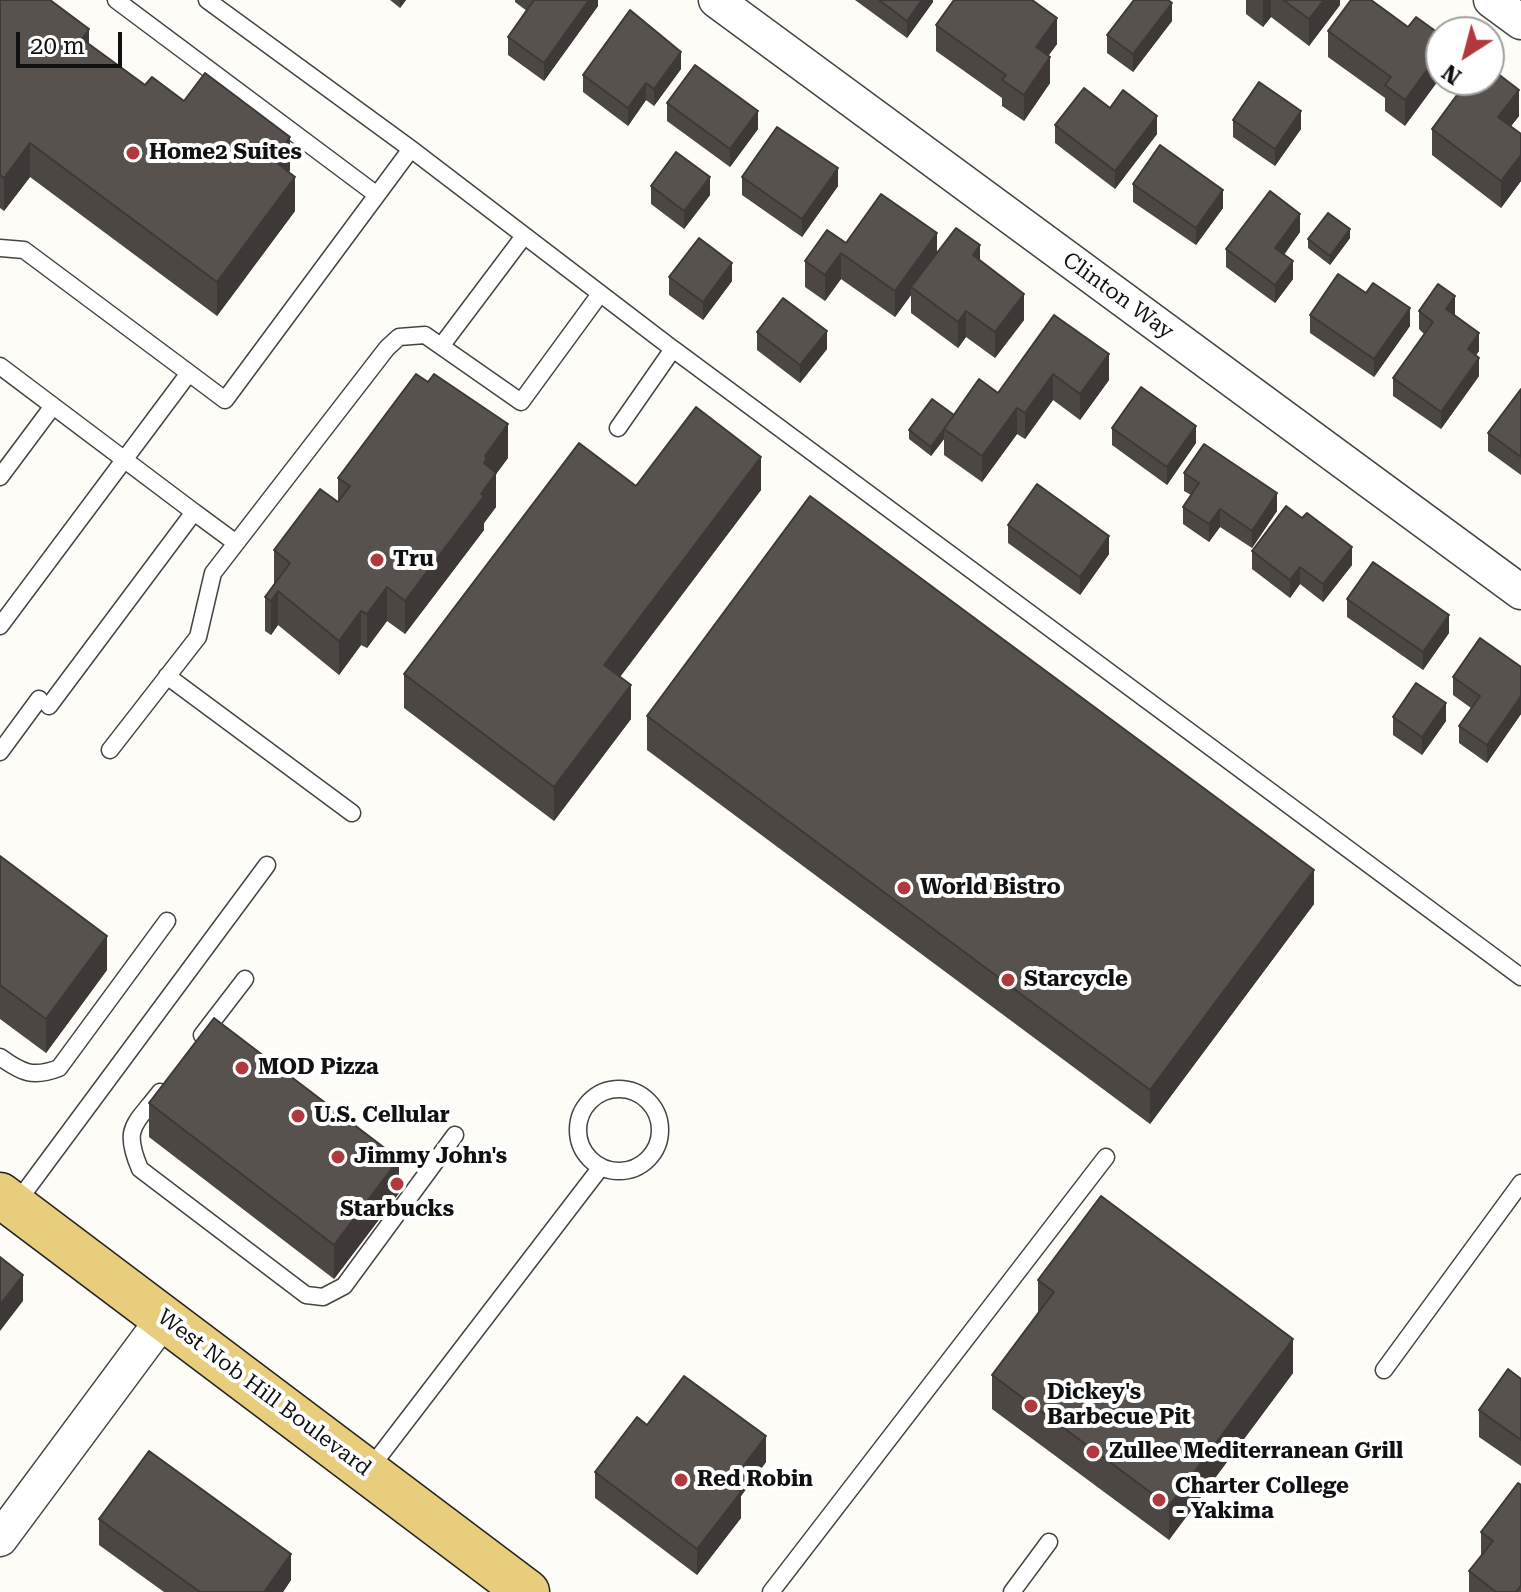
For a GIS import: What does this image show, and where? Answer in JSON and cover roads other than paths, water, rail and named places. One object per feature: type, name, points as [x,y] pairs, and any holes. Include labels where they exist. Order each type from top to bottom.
[{"type":"main road","name":"West Nob Hill Boulevard","points":[[7,1200],[527,1592]]},
{"type":"street","name":"Clinton Way","points":[[716,0],[1521,592]]},
{"type":"street","points":[[1491,0],[1521,22]]},
{"type":"street","points":[[0,1539],[164,1318]]},
{"type":"lane","points":[[116,0],[377,195]]},
{"type":"lane","points":[[207,0],[1521,977]]},
{"type":"lane","points":[[0,248],[24,250],[225,400],[411,149]]},
{"type":"lane","points":[[442,345],[524,236]]},
{"type":"lane","points":[[110,750],[198,637],[205,620],[213,573],[387,348],[399,337],[425,335],[521,402],[600,294]]},
{"type":"lane","points":[[618,428],[673,349]]},
{"type":"lane","points":[[0,366],[236,543]]},
{"type":"lane","points":[[0,626],[189,373]]},
{"type":"lane","points":[[0,477],[53,406]]},
{"type":"lane","points":[[0,752],[44,703],[194,512]]},
{"type":"lane","points":[[167,676],[352,813]]},
{"type":"lane","points":[[7,1200],[267,865]]},
{"type":"lane","points":[[0,1057],[21,1073],[40,1075],[59,1068],[167,921]]},
{"type":"lane","points":[[189,1052],[245,979]]},
{"type":"lane","points":[[171,1077],[134,1126],[129,1143],[140,1169],[306,1295],[323,1297],[344,1286],[455,1135]]},
{"type":"lane","points":[[614,1089],[639,1095],[658,1115],[658,1143],[641,1165],[628,1170],[601,1167],[590,1159],[578,1136],[583,1111],[591,1100],[614,1089]]},
{"type":"lane","points":[[771,1592],[1106,1157]]},
{"type":"lane","points":[[368,1471],[601,1167]]},
{"type":"lane","points":[[1384,1370],[1521,1183]]},
{"type":"lane","points":[[1012,1592],[1049,1542]]},
{"type":"place","name":"Home2 Suites","points":[[133,153]]},
{"type":"place","name":"Tru","points":[[377,560]]},
{"type":"place","name":"World Bistro","points":[[904,888]]},
{"type":"place","name":"Starcycle","points":[[1008,980]]},
{"type":"place","name":"MOD Pizza","points":[[242,1068]]},
{"type":"place","name":"U.S. Cellular","points":[[298,1116]]},
{"type":"place","name":"Jimmy John's","points":[[338,1157]]},
{"type":"place","name":"Starbucks","points":[[397,1184]]},
{"type":"place","name":"Dickey's Barbecue Pit","points":[[1031,1406]]},
{"type":"place","name":"Zullee Mediterranean Grill","points":[[1093,1452]]},
{"type":"place","name":"Red Robin","points":[[681,1480]]},
{"type":"place","name":"Charter College - Yakima","points":[[1159,1500]]}]
